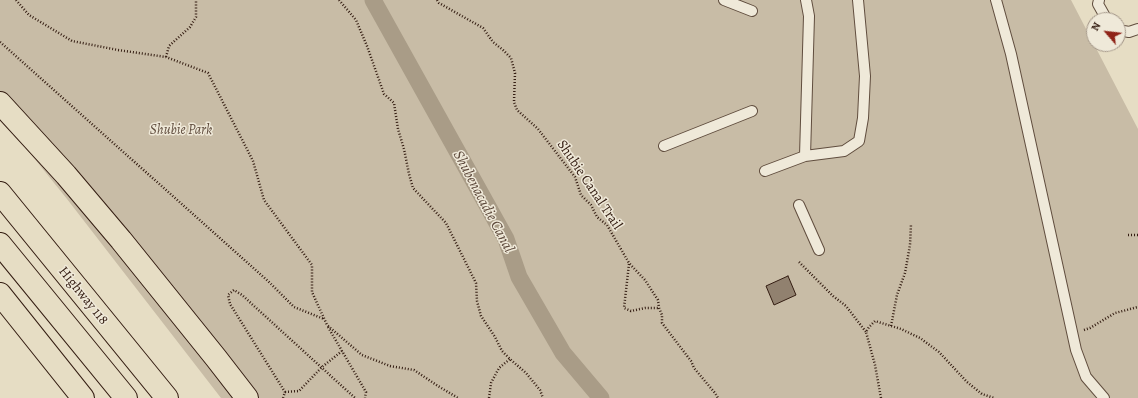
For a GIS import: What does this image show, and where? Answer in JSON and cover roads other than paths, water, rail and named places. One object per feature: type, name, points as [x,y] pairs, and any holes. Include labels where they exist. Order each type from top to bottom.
[{"type":"highway","points":[[0,104],[66,175],[121,240],[247,398]]},
{"type":"highway","name":"Highway 118","points":[[0,193],[167,398]]},
{"type":"highway","points":[[0,244],[126,398]]},
{"type":"highway","points":[[0,294],[83,398]]},
{"type":"lane","points":[[724,0],[752,11]]},
{"type":"lane","points":[[805,156],[809,16],[806,0]]},
{"type":"lane","points":[[765,171],[805,156],[844,151],[860,141],[863,118],[865,76],[858,0]]},
{"type":"lane","points":[[996,0],[1011,54],[1076,350],[1086,377],[1104,398]]},
{"type":"lane","points":[[1099,0],[1098,4],[1102,12]]},
{"type":"lane","points":[[1126,31],[1138,29]]},
{"type":"lane","points":[[664,146],[752,111]]},
{"type":"lane","points":[[799,205],[819,250]]},
{"type":"waterway","name":"Shubenacadie Canal","points":[[373,0],[506,239],[519,277],[563,353],[601,398]]},
{"type":"park label","name":"Shubie Park","points":[[181,131]]}]
